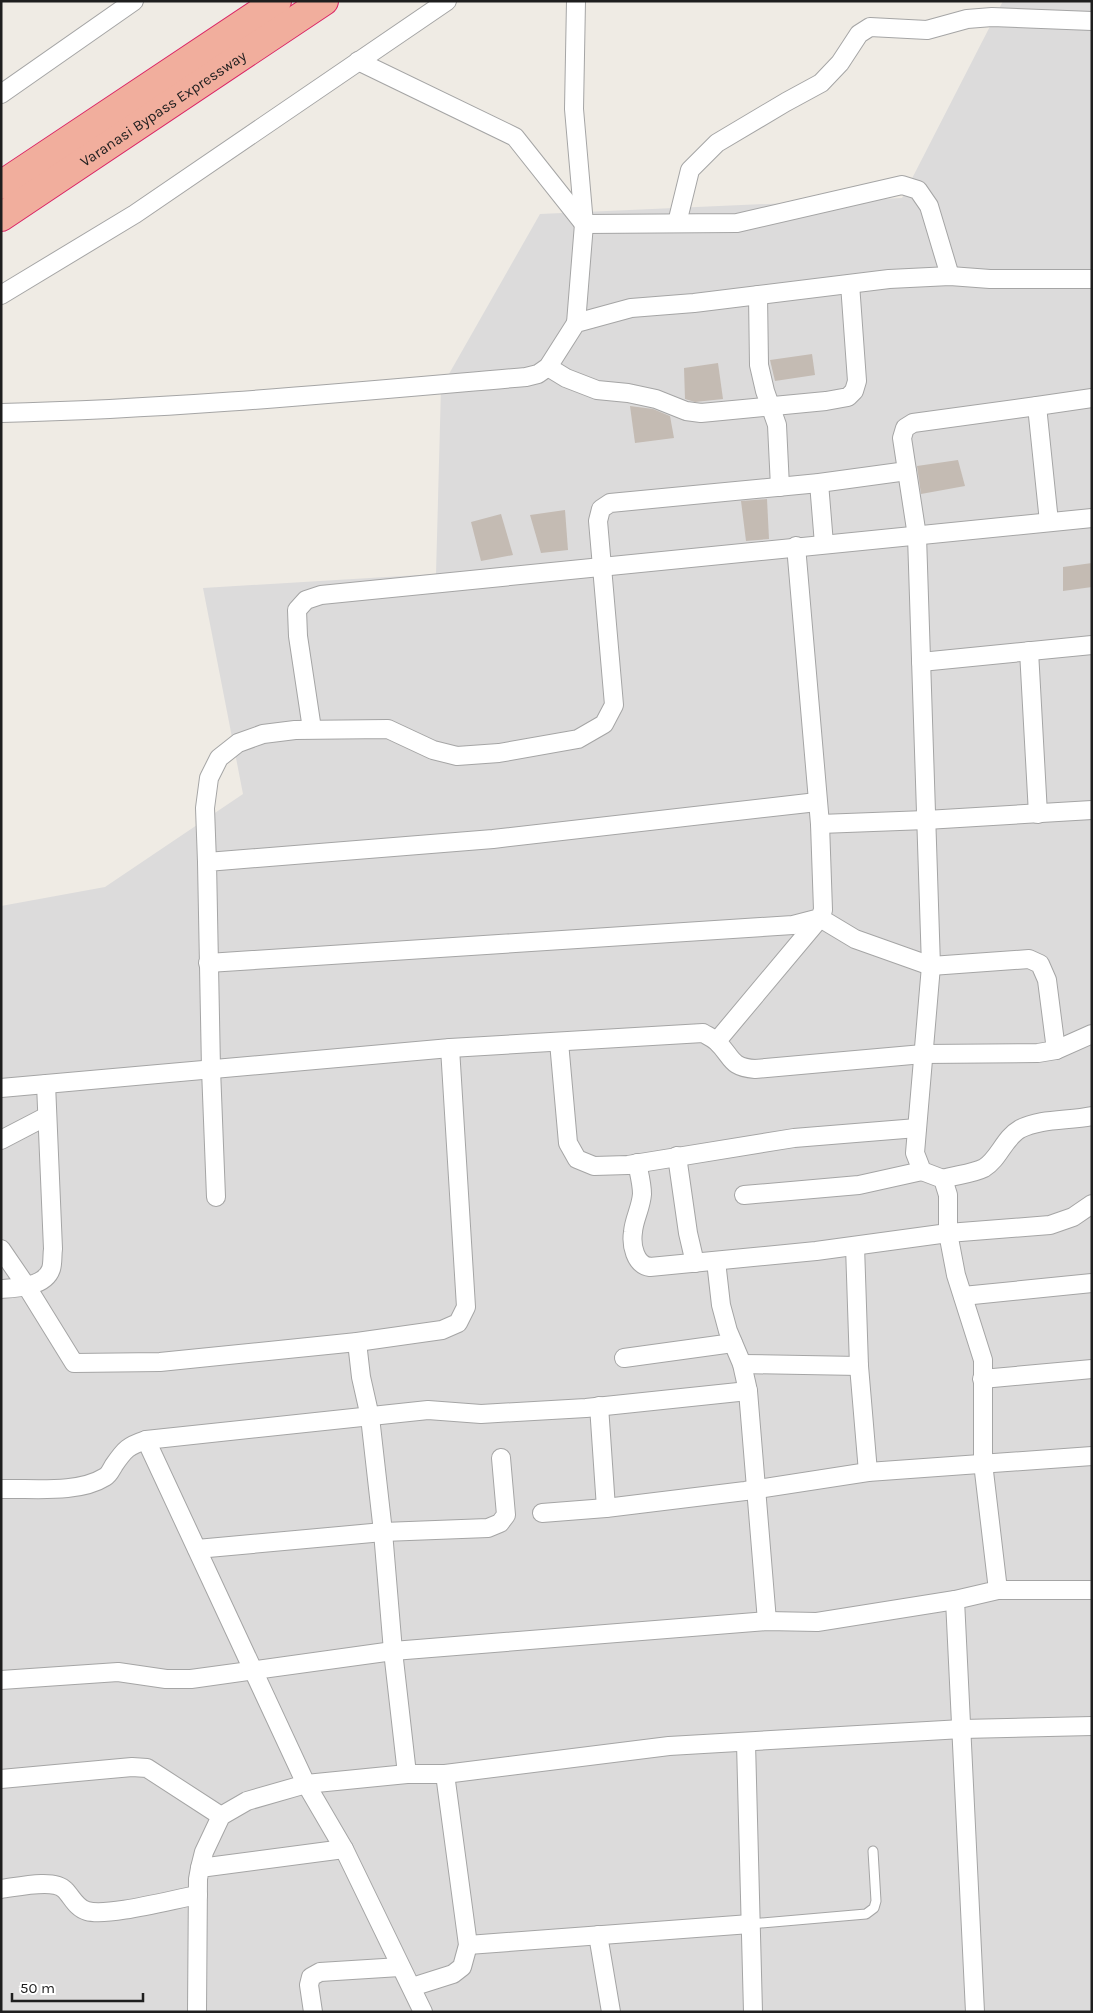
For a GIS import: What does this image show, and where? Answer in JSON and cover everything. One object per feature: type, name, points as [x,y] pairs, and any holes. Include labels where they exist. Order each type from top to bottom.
[{"type":"highway","name":"Varanasi Bypass Expressway","points":[[1,185],[277,1]]},
{"type":"highway","name":"Varanasi Bypass Expressway","points":[[1,217],[324,1]]},
{"type":"street","points":[[1,94],[134,1]]},
{"type":"street","points":[[1,295],[135,214],[447,1]]},
{"type":"street","points":[[1,413],[298,397],[526,377],[538,374],[548,367],[576,322],[584,224],[574,108],[576,1]]},
{"type":"street","points":[[677,223],[690,170],[717,143],[821,83],[840,63],[859,34],[870,27],[927,30],[967,19],[992,17],[1092,21]]},
{"type":"street","points":[[358,62],[515,137],[584,224]]},
{"type":"street","points":[[584,224],[737,223],[902,185],[918,190],[928,206],[950,276]]},
{"type":"street","points":[[576,322],[631,308],[889,279],[950,276],[990,279],[1092,279]]},
{"type":"street","points":[[548,367],[566,378],[598,390],[628,393],[656,399],[686,411],[701,413],[826,401],[848,397],[854,391],[857,381],[850,284]]},
{"type":"street","points":[[758,295],[759,365],[765,391],[777,424],[780,487]]},
{"type":"street","points":[[922,1171],[915,1154],[931,966],[917,536],[902,438],[905,428],[913,423],[1092,398]]},
{"type":"street","points":[[1037,406],[1049,522]]},
{"type":"street","points":[[216,1197],[205,808],[209,778],[219,758],[238,743],[263,734],[312,730],[388,729],[433,750],[457,756],[498,754],[578,739],[604,724],[614,705],[604,568],[598,522],[601,509],[610,503],[819,483],[907,472]]},
{"type":"street","points":[[819,483],[824,544]]},
{"type":"street","points":[[312,730],[298,636],[297,610],[306,600],[321,595],[604,568],[796,546],[1092,518]]},
{"type":"street","points":[[717,1041],[820,918],[823,910],[820,824],[796,546]]},
{"type":"street","points":[[921,662],[1092,645]]},
{"type":"street","points":[[1029,651],[1038,814]]},
{"type":"street","points":[[207,862],[493,839],[817,802]]},
{"type":"street","points":[[820,824],[1092,810]]},
{"type":"street","points":[[208,963],[793,925],[820,918],[855,939],[931,966],[1030,959],[1040,964],[1047,980],[1056,1050]]},
{"type":"street","points":[[1,1088],[450,1048],[703,1033],[717,1041],[730,1060],[742,1068],[755,1069],[923,1054],[1038,1053],[1056,1050],[1092,1034]]},
{"type":"street","points":[[559,1042],[568,1143],[577,1159],[594,1166],[637,1163],[794,1138],[917,1128]]},
{"type":"street","points":[[1,1249],[74,1363],[160,1362],[357,1342],[442,1330],[458,1323],[466,1307],[450,1048]]},
{"type":"street","points":[[1,1289],[27,1287],[46,1278],[51,1269],[52,1249],[46,1084]]},
{"type":"street","points":[[1,1140],[47,1116]]},
{"type":"street","points":[[744,1194],[859,1185],[922,1171],[943,1179],[984,1168],[1019,1130],[1032,1125],[1092,1116]]},
{"type":"street","points":[[677,1156],[688,1233],[695,1263]]},
{"type":"street","points":[[637,1163],[642,1193],[633,1233],[638,1261],[643,1266],[650,1267],[855,1246],[948,1233],[1050,1225],[1073,1218],[1092,1204]]},
{"type":"street","points":[[943,1179],[948,1195],[948,1233],[956,1275],[983,1360],[983,1464],[998,1590]]},
{"type":"street","points":[[855,1246],[859,1366],[868,1472]]},
{"type":"street","points":[[716,1261],[721,1305],[728,1331],[742,1364],[748,1392],[767,1620]]},
{"type":"street","points":[[963,1296],[1092,1283]]},
{"type":"street","points":[[357,1342],[361,1377],[370,1417],[383,1532],[392,1651],[407,1774]]},
{"type":"street","points":[[624,1358],[733,1343]]},
{"type":"street","points":[[742,1364],[859,1366]]},
{"type":"street","points":[[982,1379],[1092,1369]]},
{"type":"street","points":[[1,1489],[77,1487],[95,1483],[107,1476],[124,1450],[146,1440],[428,1410],[481,1414],[599,1406],[748,1392]]},
{"type":"street","points":[[599,1406],[606,1508]]},
{"type":"street","points":[[146,1440],[306,1784],[344,1849],[423,2012]]},
{"type":"street","points":[[542,1513],[606,1508],[756,1489],[868,1472],[1092,1456]]},
{"type":"street","points":[[197,1549],[383,1532],[488,1528],[500,1523],[506,1515],[501,1458]]},
{"type":"street","points":[[1,1680],[118,1672],[166,1679],[191,1679],[392,1651],[767,1620],[817,1622],[956,1600],[998,1590],[1092,1590]]},
{"type":"street","points":[[956,1600],[975,2012]]},
{"type":"street","points":[[197,2012],[200,1868],[204,1852],[221,1816],[247,1802],[306,1784],[407,1774],[445,1774],[669,1746],[962,1729],[1092,1726]]},
{"type":"street","points":[[746,1743],[752,2012]]},
{"type":"street","points":[[1,1779],[132,1767],[147,1768],[221,1816]]},
{"type":"street","points":[[412,1987],[453,1974],[462,1967],[468,1944],[445,1774]]},
{"type":"street","points":[[200,1868],[344,1849]]},
{"type":"street","points":[[1,1889],[52,1883],[64,1888],[75,1903],[86,1911],[106,1913],[198,1895]]},
{"type":"street","points":[[468,1944],[750,1924]]},
{"type":"street","points":[[598,1935],[611,2012]]},
{"type":"street","points":[[313,2012],[309,1985],[311,1977],[320,1972],[400,1967]]},
{"type":"lane","points":[[750,1924],[866,1914],[874,1908],[876,1901],[874,1850]]},
{"type":"shaded area","points":[[1003,1],[1092,1],[1092,2012],[1,2012],[1,906],[105,887],[243,794],[203,588],[436,574],[441,388],[540,214],[902,198]]},
{"type":"building","points":[[812,354],[815,375],[775,381],[770,360]]},
{"type":"building","points":[[718,363],[723,399],[695,402],[685,399],[684,368]]},
{"type":"building","points":[[630,406],[653,409],[670,416],[674,438],[635,443]]},
{"type":"building","points":[[958,460],[965,486],[921,494],[917,466]]},
{"type":"building","points":[[767,499],[769,539],[746,541],[741,501]]},
{"type":"building","points":[[565,510],[568,550],[541,553],[530,515]]},
{"type":"building","points":[[501,514],[513,555],[481,561],[471,522]]},
{"type":"building","points":[[1092,563],[1092,587],[1063,591],[1063,567]]}]
